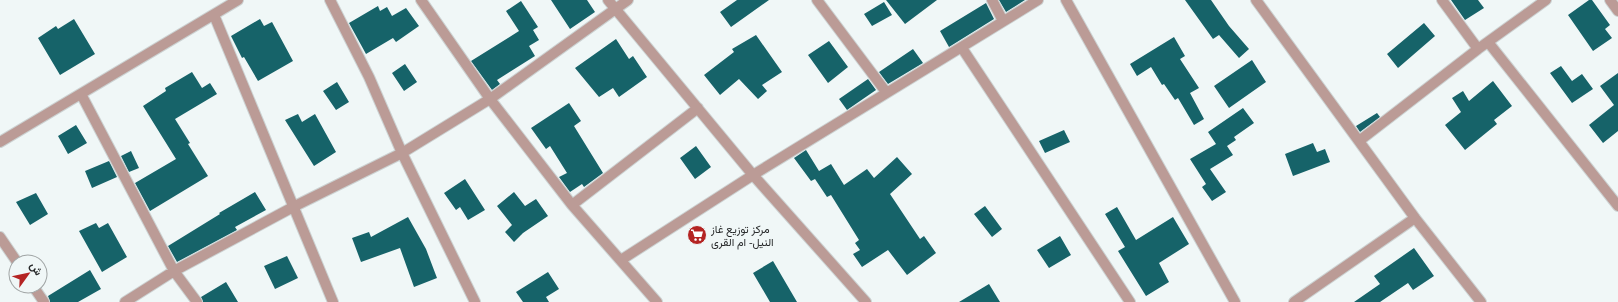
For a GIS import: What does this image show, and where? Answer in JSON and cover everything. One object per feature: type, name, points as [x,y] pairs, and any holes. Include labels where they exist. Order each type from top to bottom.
[{"type":"street","points":[[0,142],[238,0]]},
{"type":"street","points":[[330,0],[369,77],[402,153],[475,302]]},
{"type":"street","points":[[421,0],[490,99],[572,205],[657,302]]},
{"type":"street","points":[[608,0],[753,175],[866,302]]},
{"type":"street","points":[[125,302],[174,271],[295,206],[402,153],[490,99],[628,0]]},
{"type":"street","points":[[817,0],[886,92]]},
{"type":"street","points":[[992,0],[1004,21]]},
{"type":"street","points":[[621,260],[886,92],[962,48],[1038,0]]},
{"type":"street","points":[[1066,0],[1234,302]]},
{"type":"street","points":[[1256,0],[1415,218],[1481,302]]},
{"type":"street","points":[[1442,0],[1478,49]]},
{"type":"street","points":[[1359,141],[1478,49],[1546,0]]},
{"type":"street","points":[[1610,0],[1618,11]]},
{"type":"street","points":[[214,14],[295,206],[333,302]]},
{"type":"street","points":[[1488,42],[1618,206]]},
{"type":"street","points":[[962,48],[1130,302]]},
{"type":"street","points":[[81,94],[174,271],[197,302]]},
{"type":"street","points":[[572,205],[698,108]]},
{"type":"street","points":[[1294,302],[1415,218]]},
{"type":"street","points":[[0,237],[11,254]]},
{"type":"building","points":[[551,0],[587,0],[595,12],[570,29]]},
{"type":"building","points":[[737,0],[769,0],[731,27],[720,12]]},
{"type":"building","points":[[886,0],[937,0],[905,24]]},
{"type":"building","points":[[999,0],[1025,0],[1006,12]]},
{"type":"building","points":[[1185,0],[1211,0],[1229,26],[1249,49],[1239,58],[1219,35],[1213,39]]},
{"type":"building","points":[[1451,0],[1478,0],[1484,8],[1465,20]]},
{"type":"building","points":[[1589,0],[1592,0],[1610,25],[1605,29],[1612,38],[1593,51],[1568,15]]},
{"type":"building","points":[[521,1],[538,27],[533,30],[539,40],[529,46],[535,56],[497,80],[500,84],[492,90],[471,61],[519,31],[506,11]]},
{"type":"building","points":[[884,2],[892,15],[872,26],[864,14]]},
{"type":"building","points":[[986,3],[994,19],[949,47],[940,31]]},
{"type":"building","points":[[378,6],[380,11],[387,7],[392,16],[406,8],[419,26],[396,42],[393,38],[366,54],[349,23]]},
{"type":"building","points":[[74,19],[95,54],[60,75],[38,38],[56,26],[58,29]]},
{"type":"building","points":[[260,19],[264,26],[272,22],[293,61],[258,81],[244,57],[242,58],[231,36]]},
{"type":"building","points":[[1424,23],[1435,36],[1398,68],[1387,54]]},
{"type":"building","points":[[756,35],[782,72],[762,85],[767,91],[758,99],[739,79],[720,95],[704,75],[734,52],[732,49]]},
{"type":"building","points":[[1174,37],[1185,56],[1180,59],[1199,88],[1190,93],[1204,119],[1194,125],[1178,98],[1175,100],[1164,84],[1162,85],[1151,67],[1137,76],[1130,64]]},
{"type":"building","points":[[616,39],[629,59],[633,56],[647,77],[619,97],[613,88],[599,97],[575,68]]},
{"type":"building","points":[[829,41],[848,67],[828,83],[808,55]]},
{"type":"building","points":[[913,49],[923,63],[888,84],[879,72]]},
{"type":"building","points":[[1252,60],[1266,82],[1229,108],[1214,86]]},
{"type":"building","points":[[405,64],[417,82],[404,91],[392,73]]},
{"type":"building","points":[[1561,66],[1572,81],[1582,74],[1593,89],[1572,103],[1550,73]]},
{"type":"building","points":[[192,72],[202,88],[210,83],[217,94],[175,119],[190,143],[188,144],[208,176],[150,211],[135,183],[176,159],[143,106],[166,91],[165,88]]},
{"type":"building","points":[[1618,73],[1618,131],[1603,143],[1589,125],[1614,105],[1600,86]]},
{"type":"building","points":[[868,79],[876,90],[847,110],[839,99]]},
{"type":"building","points":[[1493,81],[1512,106],[1494,120],[1497,124],[1465,150],[1445,125],[1461,112],[1452,98],[1463,91],[1469,101]]},
{"type":"building","points":[[337,82],[349,102],[336,110],[323,91]]},
{"type":"building","points":[[569,103],[581,121],[574,126],[603,173],[584,187],[582,184],[570,192],[559,177],[567,173],[550,146],[546,149],[531,128]]},
{"type":"building","points":[[1243,108],[1254,123],[1234,137],[1236,140],[1227,146],[1233,155],[1210,169],[1226,192],[1212,201],[1202,187],[1206,184],[1190,159],[1216,144],[1208,132]]},
{"type":"building","points":[[1377,113],[1380,117],[1360,132],[1356,126]]},
{"type":"building","points":[[298,114],[302,122],[315,114],[336,152],[314,166],[285,120]]},
{"type":"building","points":[[76,125],[87,143],[68,154],[58,136]]},
{"type":"building","points":[[1064,130],[1070,142],[1045,153],[1039,141]]},
{"type":"building","points":[[1313,143],[1317,152],[1325,149],[1330,162],[1293,176],[1285,154]]},
{"type":"building","points":[[696,146],[711,167],[695,179],[680,158]]},
{"type":"building","points":[[806,150],[819,171],[831,164],[844,185],[867,169],[874,178],[897,157],[912,174],[890,194],[920,239],[924,236],[936,253],[907,275],[888,250],[862,267],[853,254],[860,250],[855,243],[859,240],[831,195],[827,197],[815,179],[811,181],[794,158]]},
{"type":"building","points":[[131,151],[139,168],[129,172],[121,156]]},
{"type":"building","points":[[109,161],[117,177],[92,188],[85,171]]},
{"type":"building","points":[[465,179],[485,210],[468,220],[460,207],[456,210],[444,193]]},
{"type":"building","points":[[255,192],[266,210],[235,227],[237,230],[177,262],[168,246]]},
{"type":"building","points":[[514,192],[525,206],[536,199],[548,216],[523,233],[514,242],[505,232],[512,225],[497,206]]},
{"type":"building","points":[[36,193],[48,214],[30,225],[16,202]]},
{"type":"building","points":[[985,206],[1002,229],[992,237],[974,214]]},
{"type":"building","points":[[1117,207],[1136,240],[1173,217],[1189,244],[1159,263],[1169,282],[1146,296],[1118,251],[1125,247],[1105,214]]},
{"type":"building","points":[[408,217],[426,249],[437,278],[414,287],[400,248],[361,262],[352,238],[369,232],[371,237]]},
{"type":"building","points":[[96,223],[99,228],[108,223],[127,257],[102,272],[79,231]]},
{"type":"building","points":[[1060,236],[1071,255],[1049,268],[1037,250]]},
{"type":"building","points":[[1414,248],[1434,276],[1413,290],[1408,283],[1380,302],[1354,302],[1380,284],[1374,276]]},
{"type":"building","points":[[287,256],[298,278],[275,289],[264,266]]},
{"type":"building","points":[[773,261],[797,302],[770,302],[753,273]]},
{"type":"building","points":[[90,270],[101,289],[78,302],[50,302],[48,296]]},
{"type":"building","points":[[548,272],[559,289],[546,297],[549,302],[523,302],[516,292]]},
{"type":"building","points":[[226,282],[238,302],[203,302],[201,297]]},
{"type":"building","points":[[989,284],[1000,302],[959,302]]},
{"type":"place","name":"مركز توزيع غاز النيل - ام القرى","points":[[697,235]]}]
